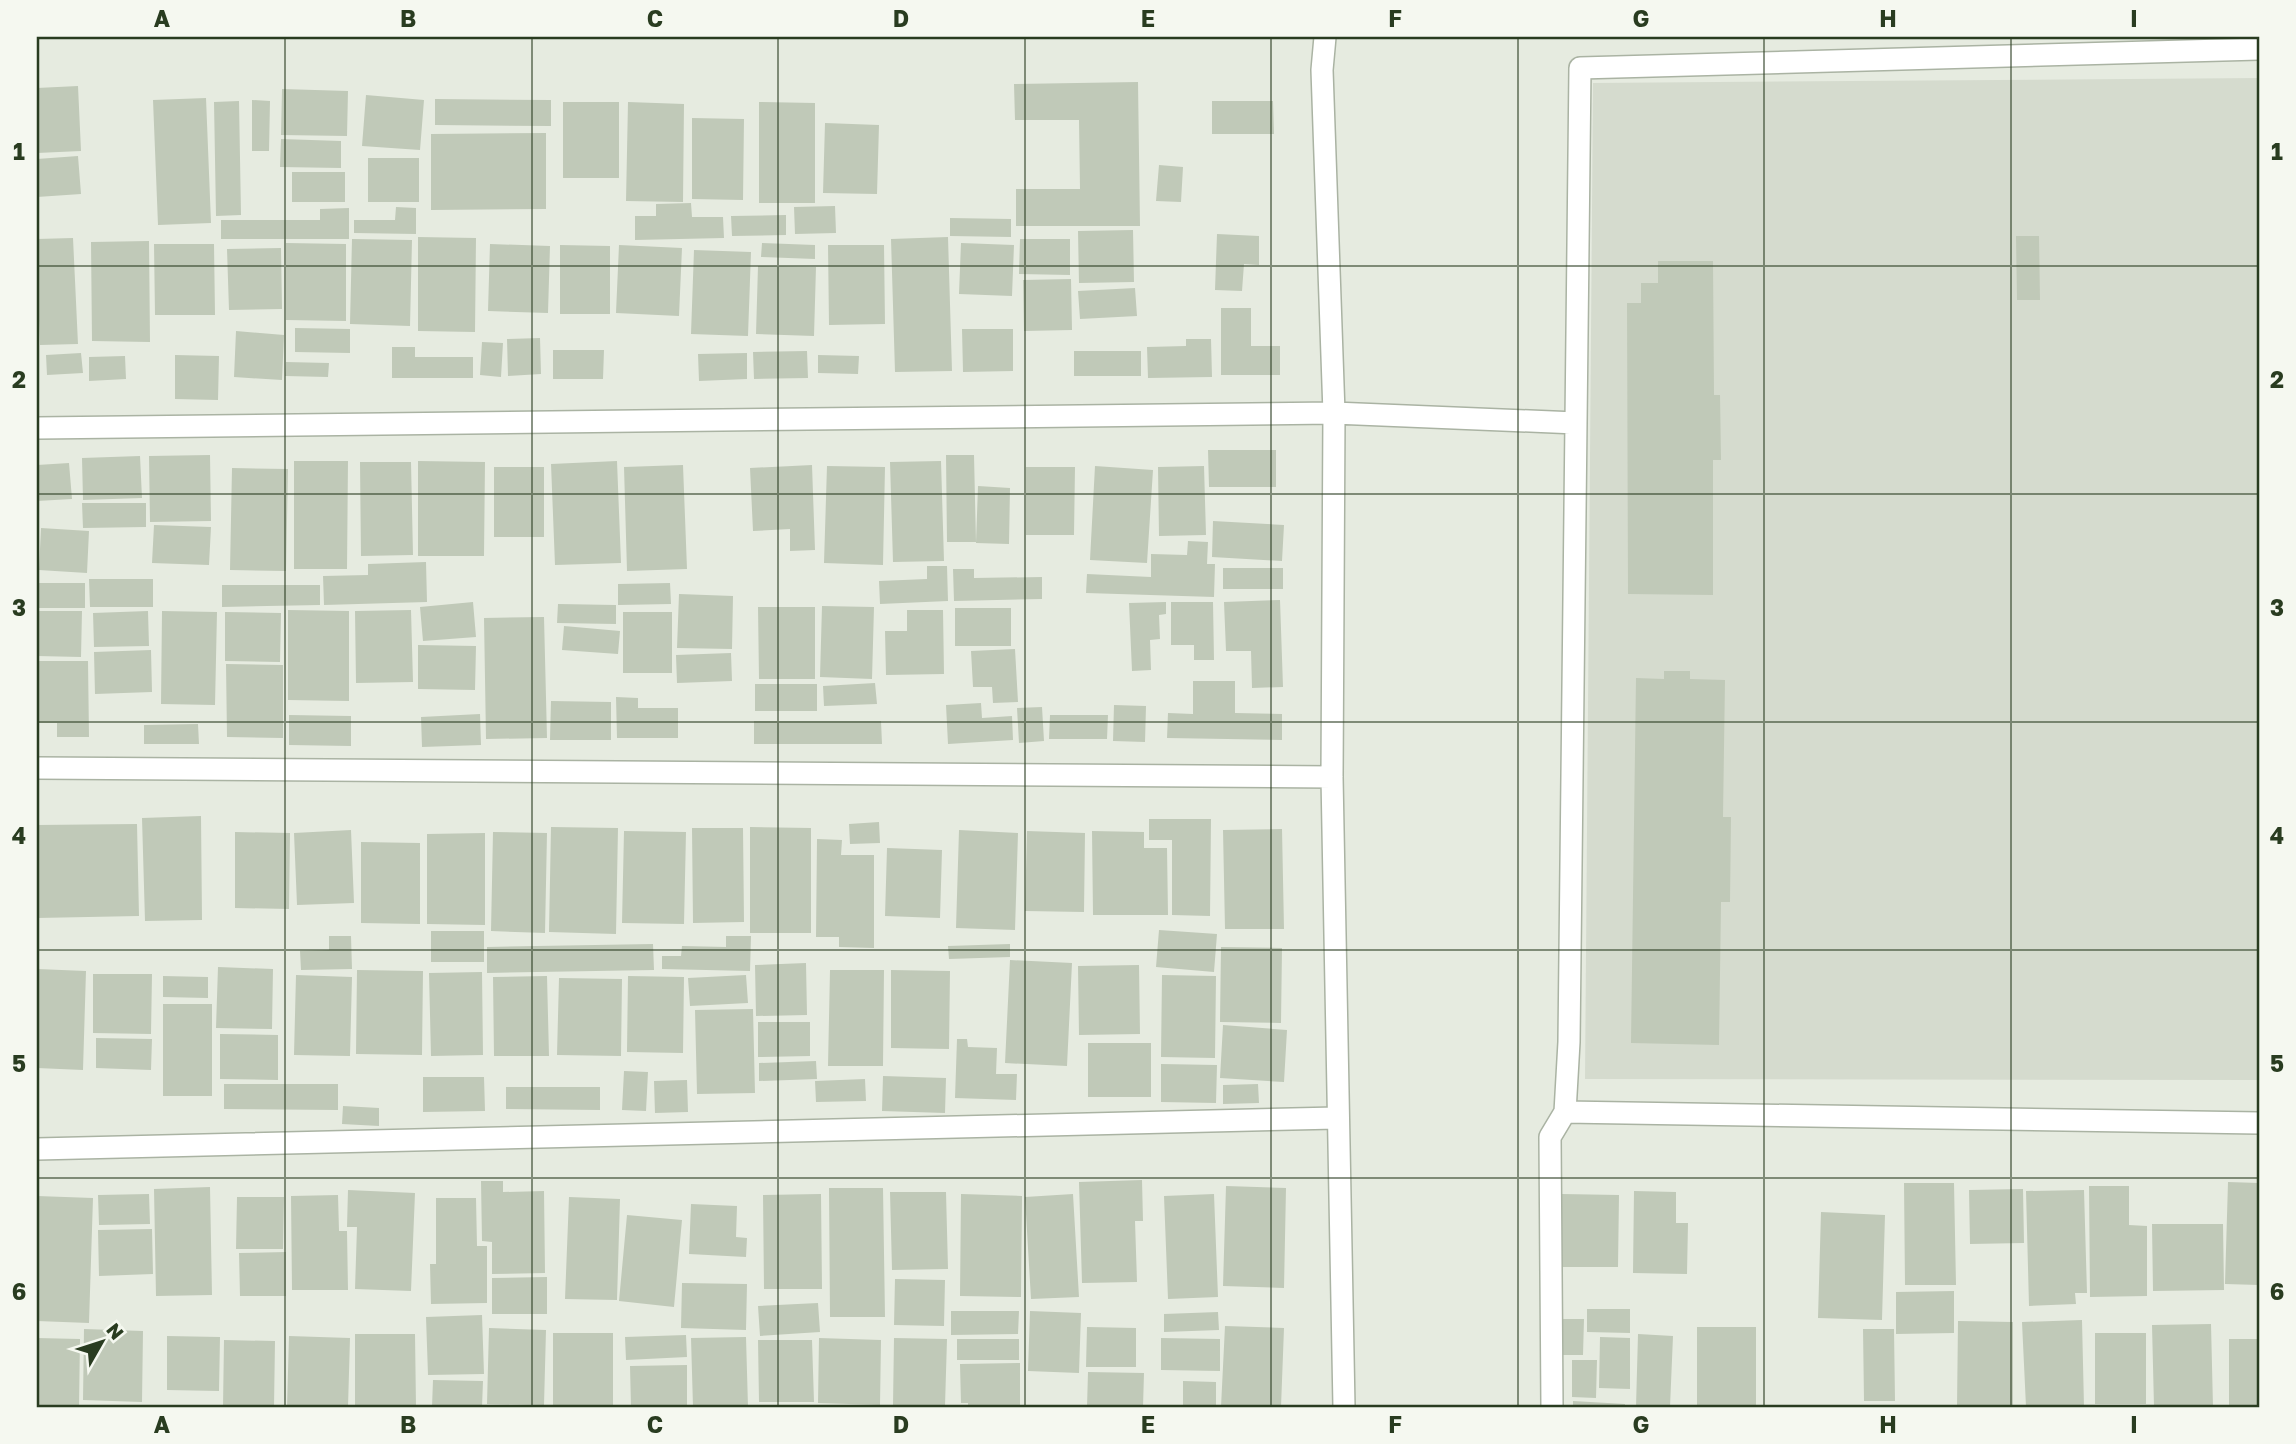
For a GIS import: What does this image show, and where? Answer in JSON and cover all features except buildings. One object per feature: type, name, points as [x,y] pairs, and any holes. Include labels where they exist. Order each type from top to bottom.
[{"type":"street","points":[[1325,37],[1322,70],[1334,413],[1332,777],[1336,1118],[1344,1407]]},
{"type":"street","points":[[1552,1407],[1550,1137],[1565,1112],[1569,1042],[1580,68],[2259,49]]},
{"type":"street","points":[[37,428],[1334,413],[1576,423]]},
{"type":"street","points":[[37,768],[1332,777]]},
{"type":"street","points":[[1565,1112],[2259,1123]]},
{"type":"street","points":[[37,1149],[1336,1118]]},
{"type":"shaded area","points":[[2259,78],[2259,1080],[1585,1079],[1593,83]]}]
